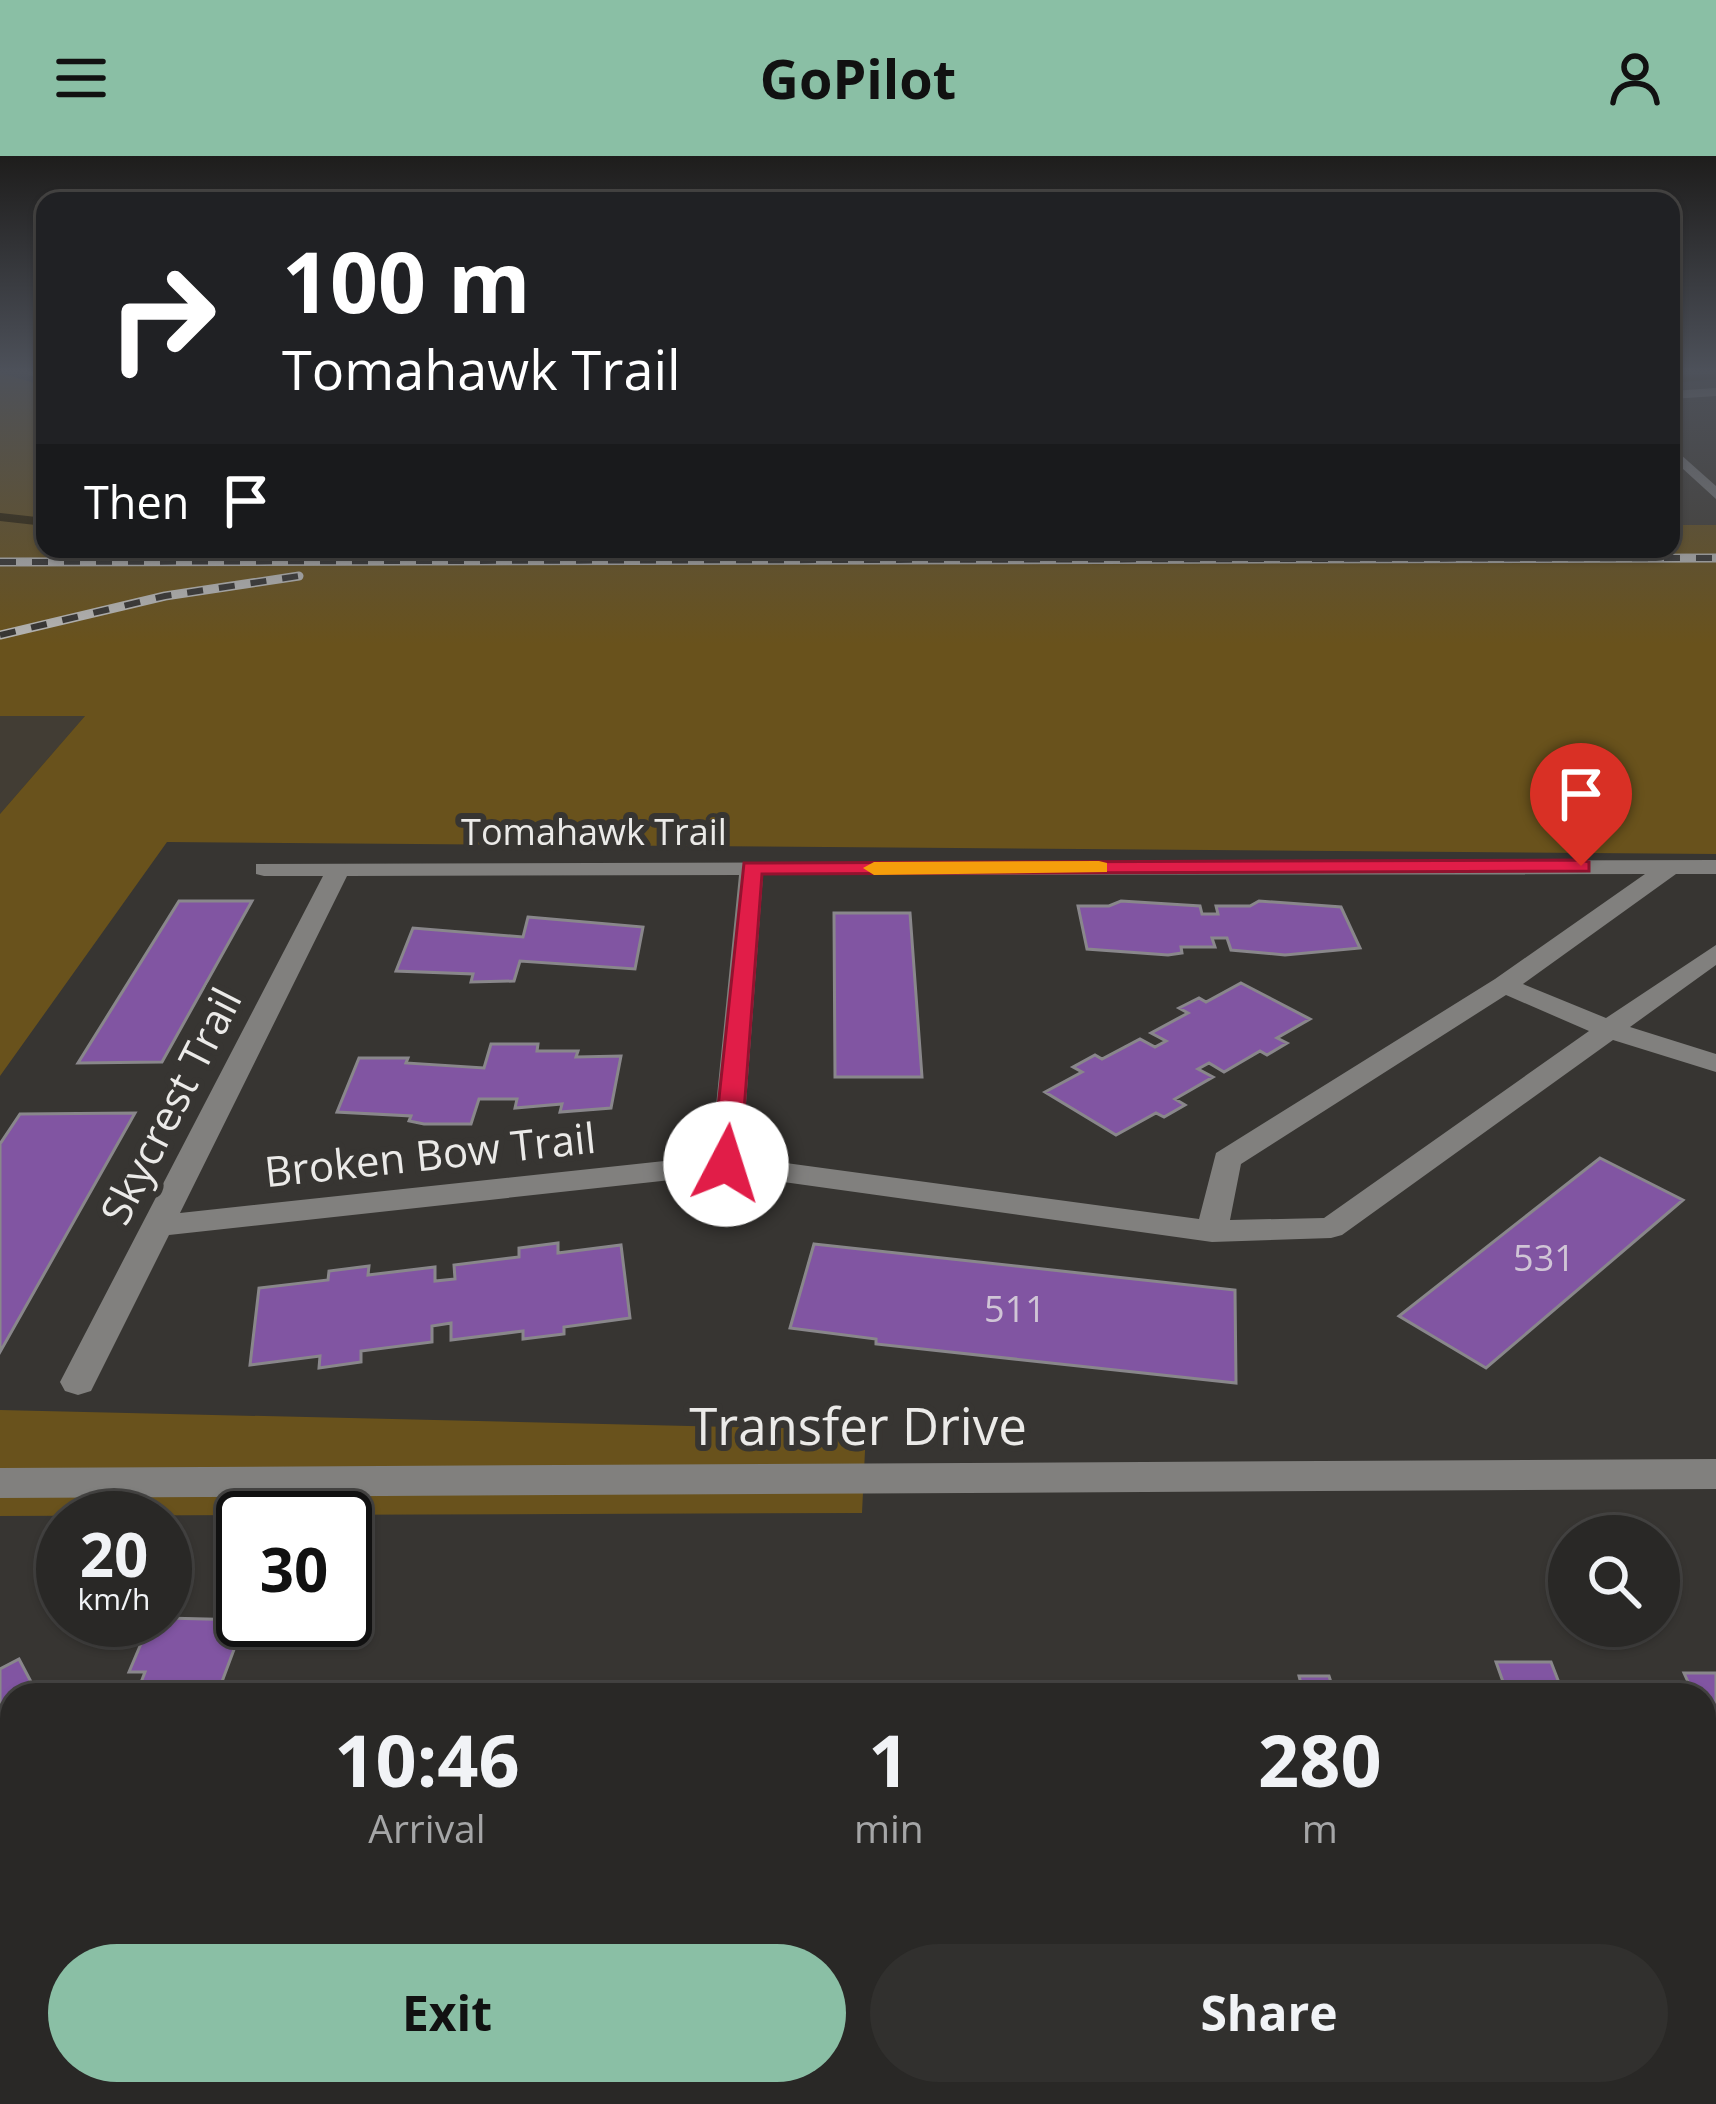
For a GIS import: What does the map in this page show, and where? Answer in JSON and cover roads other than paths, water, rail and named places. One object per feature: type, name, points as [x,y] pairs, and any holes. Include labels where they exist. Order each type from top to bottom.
[{"type":"street","points":[[1684,463],[1716,494]]},
{"type":"street","points":[[1211,1231],[1227,1160],[1504,986],[1672,866]]},
{"type":"street","name":"Tomahawk Trail","points":[[264,869],[1716,867]]},
{"type":"street","name":"Skycrest Trail","points":[[78,1382],[339,868]]},
{"type":"street","points":[[726,1164],[752,868]]},
{"type":"street","name":"Broken Bow Trail","points":[[156,1226],[726,1164],[1211,1231],[1331,1228],[1716,953]]},
{"type":"street","points":[[1504,986],[1610,1030],[1716,1063]]},
{"type":"street","name":"Transfer Drive","points":[[0,1483],[1716,1474]]},
{"type":"waterway","points":[[0,517],[36,521]]},
{"type":"railway","points":[[0,562],[1716,558]]},
{"type":"railway","points":[[0,635],[165,596],[299,576]]}]
